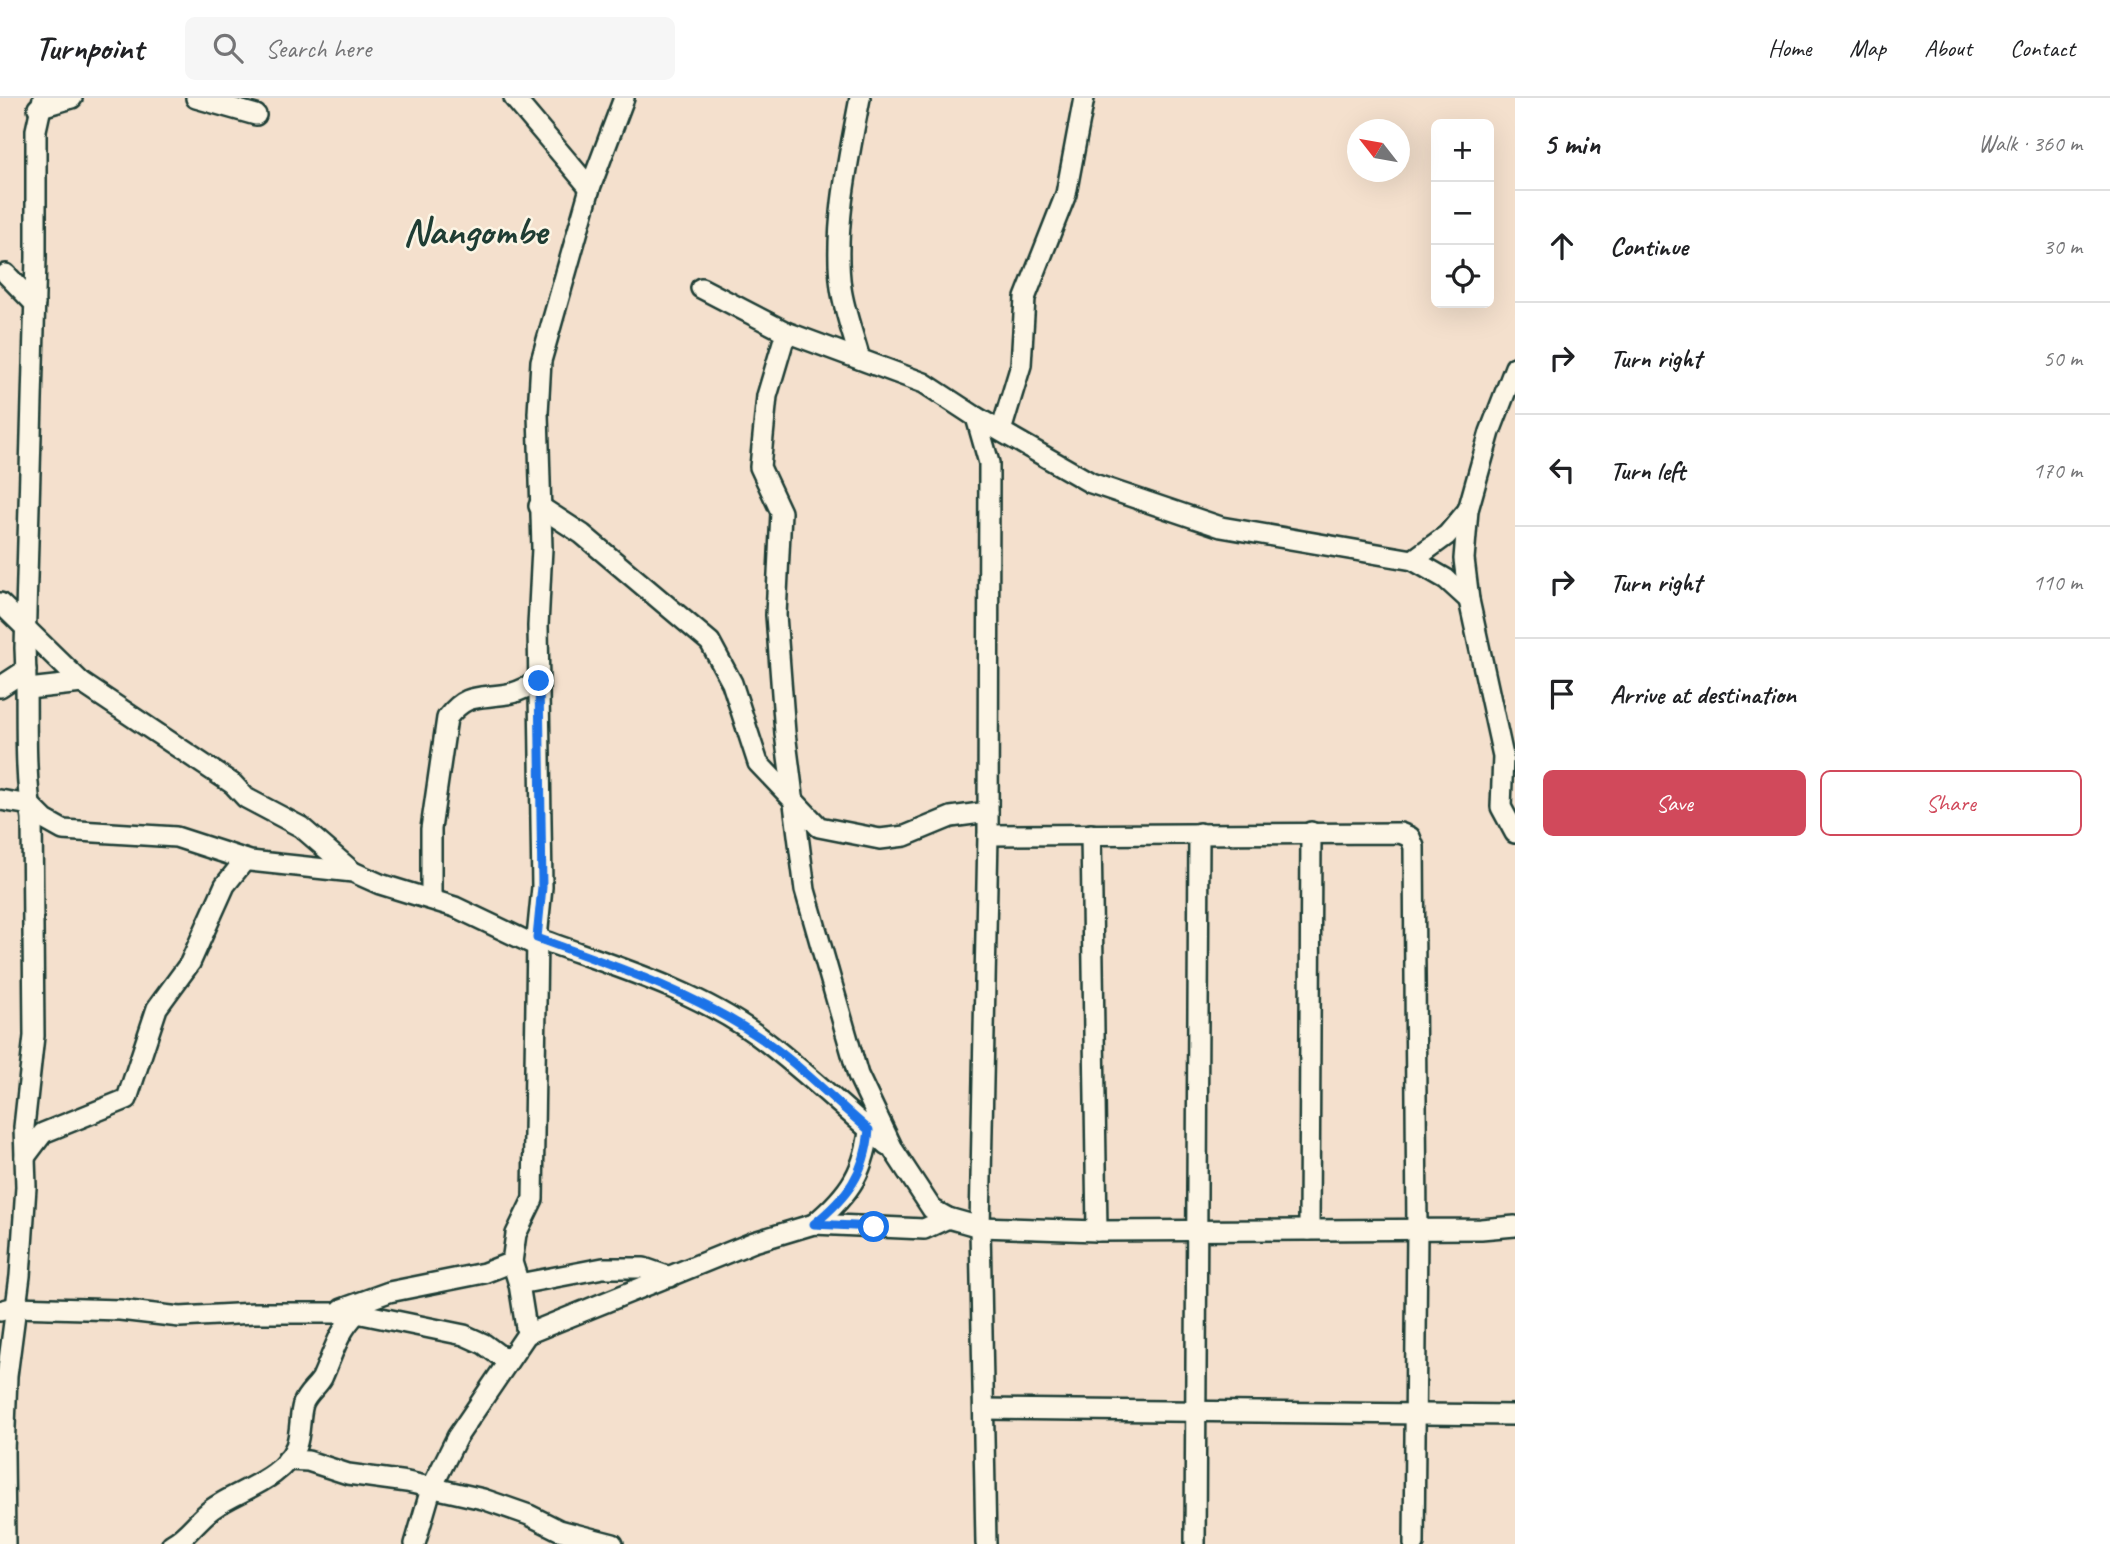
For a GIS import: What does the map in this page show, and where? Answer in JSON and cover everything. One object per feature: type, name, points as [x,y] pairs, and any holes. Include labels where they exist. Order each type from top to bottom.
[{"type":"street","points":[[5,1544],[4,1439],[8,1309],[23,1238],[24,1127],[34,1036],[25,628],[41,103],[72,98]]},
{"type":"street","points":[[196,98],[256,115]]},
{"type":"street","points":[[514,98],[590,188]]},
{"type":"street","points":[[527,1334],[519,1284],[512,1262],[516,1234],[533,1199],[537,942],[542,887],[538,584],[542,548],[538,413],[541,361],[590,188],[625,98]]},
{"type":"street","points":[[859,356],[841,287],[841,274],[843,209],[860,98]]},
{"type":"street","points":[[1001,431],[1021,365],[1025,298],[1066,194],[1084,98]]},
{"type":"street","points":[[3,274],[22,269],[36,258]]},
{"type":"street","points":[[3,274],[35,304]]},
{"type":"street","points":[[701,288],[786,332],[859,356],[924,383],[976,417],[1091,483],[1221,527],[1413,560],[1446,579],[1469,600]]},
{"type":"street","points":[[786,332],[767,396],[760,467],[781,512],[776,615],[785,733],[805,890],[858,1075],[894,1151],[932,1209],[948,1218],[980,1227],[1097,1231],[1418,1230],[1515,1226]]},
{"type":"street","points":[[1515,367],[1490,432],[1468,510],[1464,559],[1469,600],[1503,756],[1501,807],[1515,833]]},
{"type":"street","points":[[976,417],[989,463],[988,835],[980,1227],[986,1544]]},
{"type":"street","points":[[539,506],[582,534],[710,642],[732,683],[758,763],[795,805],[819,827],[880,839],[905,836],[951,817],[988,813]]},
{"type":"street","points":[[1413,560],[1447,535],[1468,510]]},
{"type":"street","points":[[0,603],[82,683],[233,784],[246,798],[301,827],[354,872],[380,884],[431,899],[537,942],[634,974],[711,1007],[757,1035],[894,1151]]},
{"type":"street","points":[[0,687],[27,679],[82,683]]},
{"type":"street","points":[[431,899],[431,829],[447,718],[458,704],[472,698],[509,694],[539,681]]},
{"type":"street","points":[[1501,807],[1515,785]]},
{"type":"street","points":[[0,800],[30,806],[45,821],[63,830],[176,837],[245,860],[354,872]]},
{"type":"street","points":[[988,835],[1311,832],[1400,833],[1410,837],[1414,847],[1418,1230],[1414,1544]]},
{"type":"street","points":[[1309,1230],[1311,832]]},
{"type":"street","points":[[1195,1544],[1199,833]]},
{"type":"street","points":[[1091,834],[1097,1231]]},
{"type":"street","points":[[25,1157],[43,1133],[127,1099],[157,1008],[190,963],[225,885],[245,860]]},
{"type":"street","points":[[814,1224],[842,1201],[848,1192],[867,1148],[871,1105]]},
{"type":"street","points":[[24,1127],[43,1133]]},
{"type":"street","points":[[415,1544],[431,1489],[457,1437],[527,1334],[754,1242],[814,1224],[924,1229],[948,1218]]},
{"type":"street","points":[[332,1312],[389,1292],[484,1273],[512,1262]]},
{"type":"street","points":[[519,1284],[603,1268],[644,1268],[670,1277]]},
{"type":"street","points":[[8,1309],[120,1310],[180,1317],[357,1313],[464,1335],[484,1344],[507,1361]]},
{"type":"street","points":[[172,1544],[181,1540],[196,1521],[262,1481],[287,1460],[295,1447],[303,1404],[320,1381],[343,1326],[357,1313]]},
{"type":"street","points":[[984,1409],[1515,1415]]},
{"type":"street","points":[[287,1460],[308,1461],[348,1474],[483,1499],[529,1515],[559,1530],[612,1544]]},
{"type":"district","name":"Nangombe","points":[[475,230]]},
{"type":"route","points":[[539,681],[542,887],[537,938],[634,974],[711,1007],[757,1035],[869,1130],[867,1148],[858,1174],[842,1201],[814,1224],[874,1227]]}]
